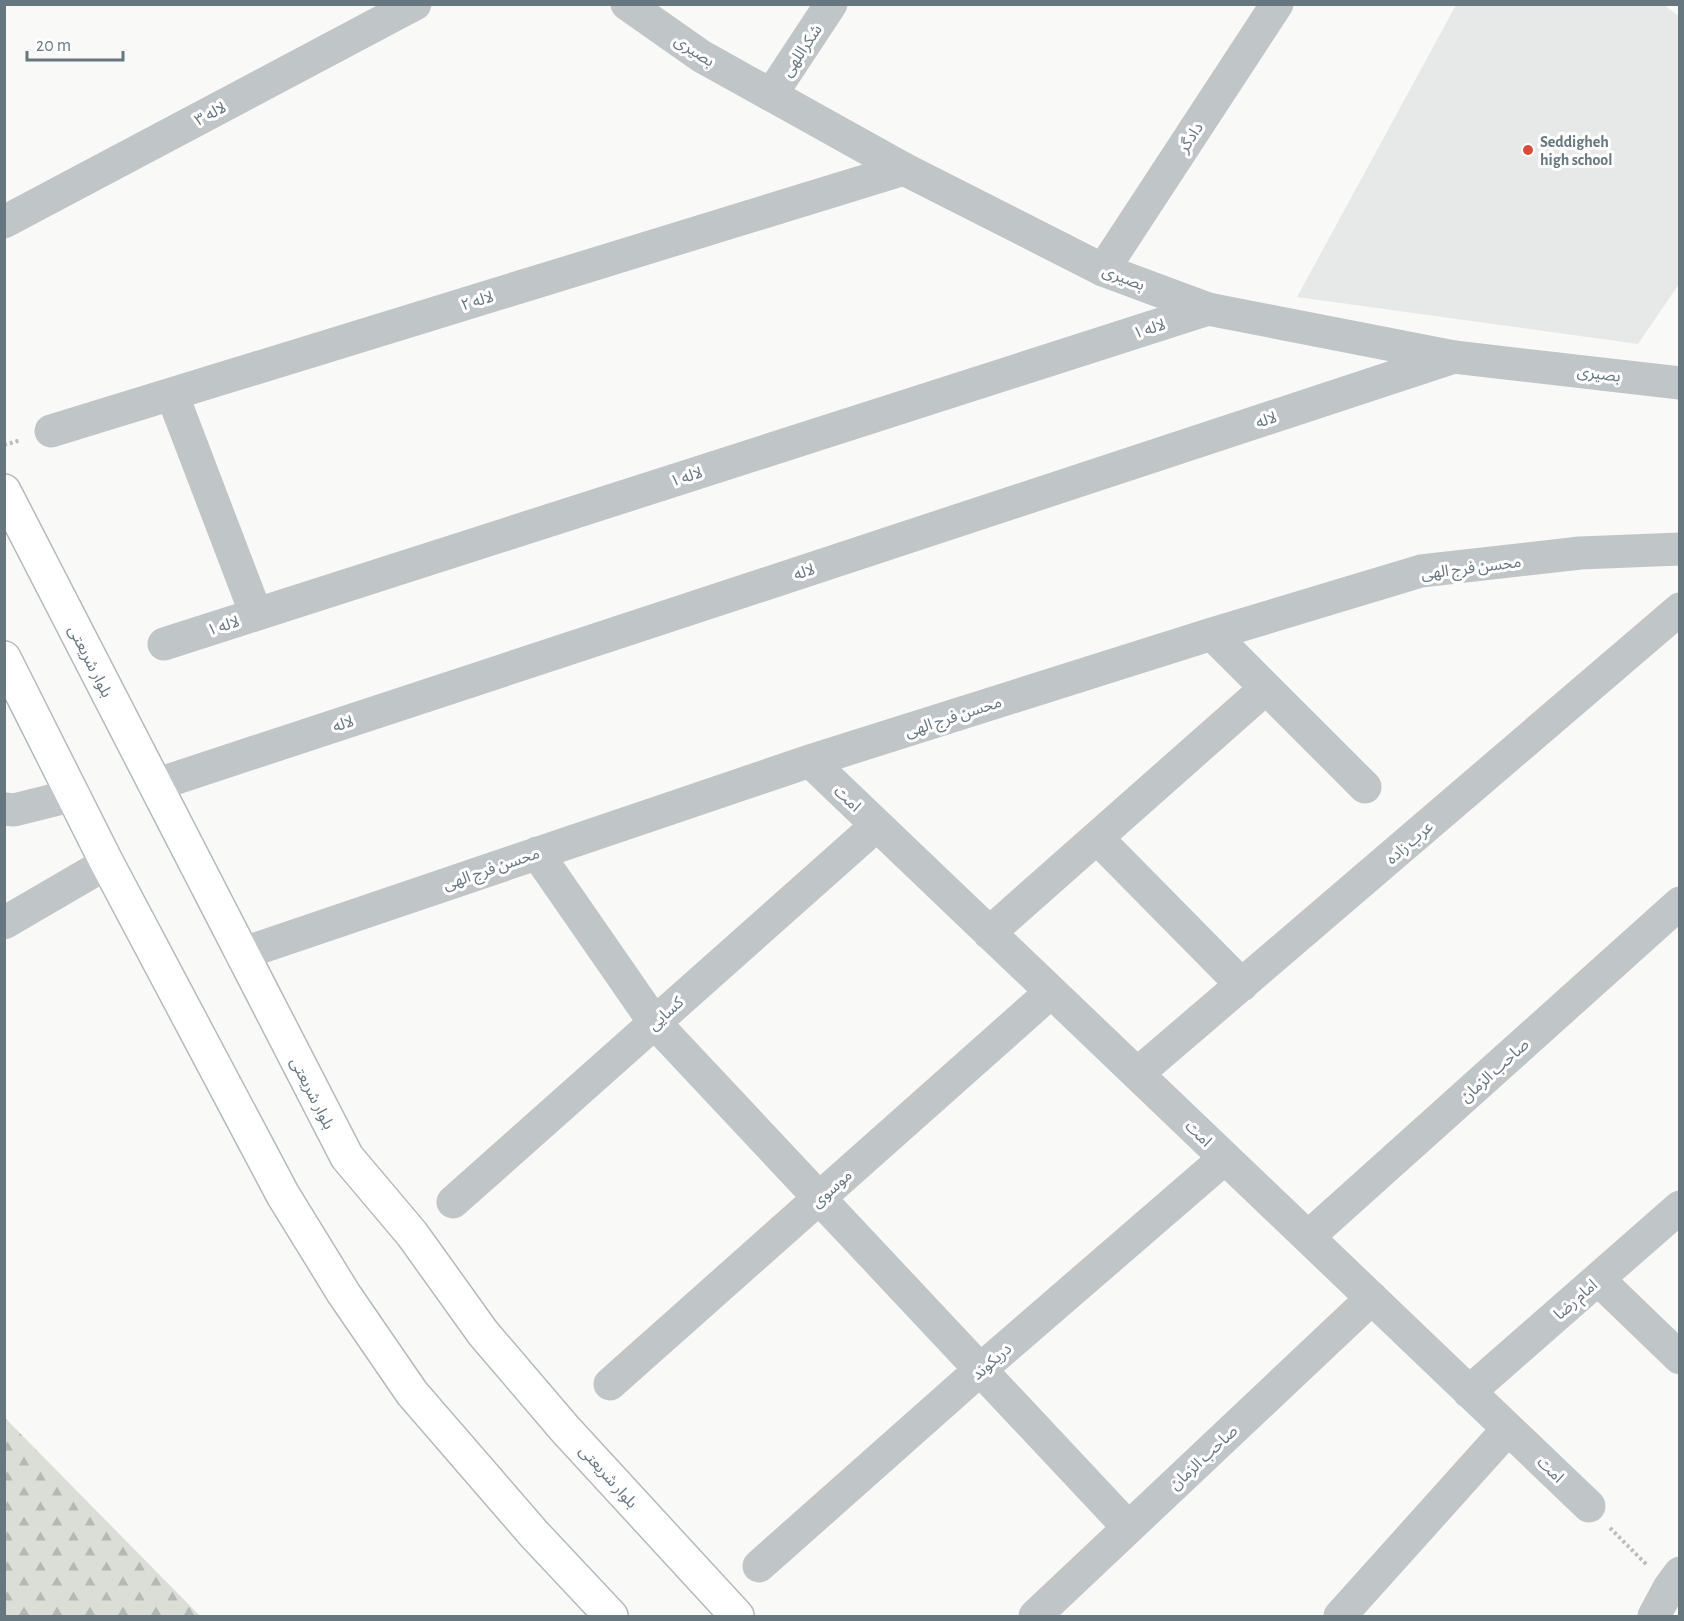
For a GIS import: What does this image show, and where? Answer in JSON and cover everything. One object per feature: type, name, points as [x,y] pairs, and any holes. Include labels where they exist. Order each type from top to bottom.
[{"type":"main road","name":"بلوار شریعتی","points":[[4,491],[347,1157],[412,1234],[491,1341],[565,1429],[737,1617]]},
{"type":"main road","points":[[5,659],[107,863],[283,1195],[344,1294],[412,1392],[534,1534],[611,1617]]},
{"type":"street","name":"لاله ۳","points":[[4,222],[415,4]]},
{"type":"street","name":"بصیری","points":[[627,4],[701,56],[904,169],[1103,270],[1208,309],[1454,357],[1680,382]]},
{"type":"street","name":"شکراللهی","points":[[771,94],[831,4]]},
{"type":"street","name":"دادگر","points":[[1103,270],[1277,4]]},
{"type":"street","name":"لاله ۲","points":[[51,431],[904,169]]},
{"type":"street","name":"لاله ۱","points":[[164,644],[1208,309]]},
{"type":"street","name":"لاله","points":[[155,785],[1454,357]]},
{"type":"street","points":[[172,394],[256,614]]},
{"type":"street","name":"محسن فرج الهی","points":[[242,954],[810,761],[1212,634],[1421,572],[1580,553],[1680,549]]},
{"type":"street","name":"عرب زاده","points":[[1137,1074],[1680,609]]},
{"type":"street","points":[[1212,634],[1365,787]]},
{"type":"street","points":[[989,933],[1266,688]]},
{"type":"street","name":"امت","points":[[810,761],[1589,1506]]},
{"type":"street","points":[[4,809],[14,810],[74,795]]},
{"type":"street","name":"کسایی","points":[[453,1202],[877,825]]},
{"type":"street","points":[[1097,838],[1242,985]]},
{"type":"street","points":[[537,852],[654,1022],[1128,1527]]},
{"type":"street","points":[[4,923],[107,863]]},
{"type":"street","name":"صاحب الزمان","points":[[1308,1237],[1680,903]]},
{"type":"street","name":"موسوی","points":[[610,1384],[1051,992]]},
{"type":"street","name":"دریکوند","points":[[759,1566],[981,1369],[1225,1158]]},
{"type":"street","name":"امام رضا","points":[[1470,1392],[1680,1207]]},
{"type":"street","points":[[1598,1279],[1680,1358]]},
{"type":"street","name":"صاحب الزمان","points":[[1035,1617],[1372,1298]]},
{"type":"street","points":[[1340,1617],[1508,1429]]},
{"type":"street","points":[[1654,1617],[1674,1581]]},
{"type":"path","points":[[1589,1506],[1674,1581]]},
{"type":"shaded area","name":"Seddigheh high school","points":[[1456,5],[1664,5],[1679,16],[1679,284],[1638,344],[1297,297]]},
{"type":"green space","points":[[5,1418],[200,1616],[5,1616]]},
{"type":"place","name":"Seddigheh high school","points":[[1528,150]]}]
